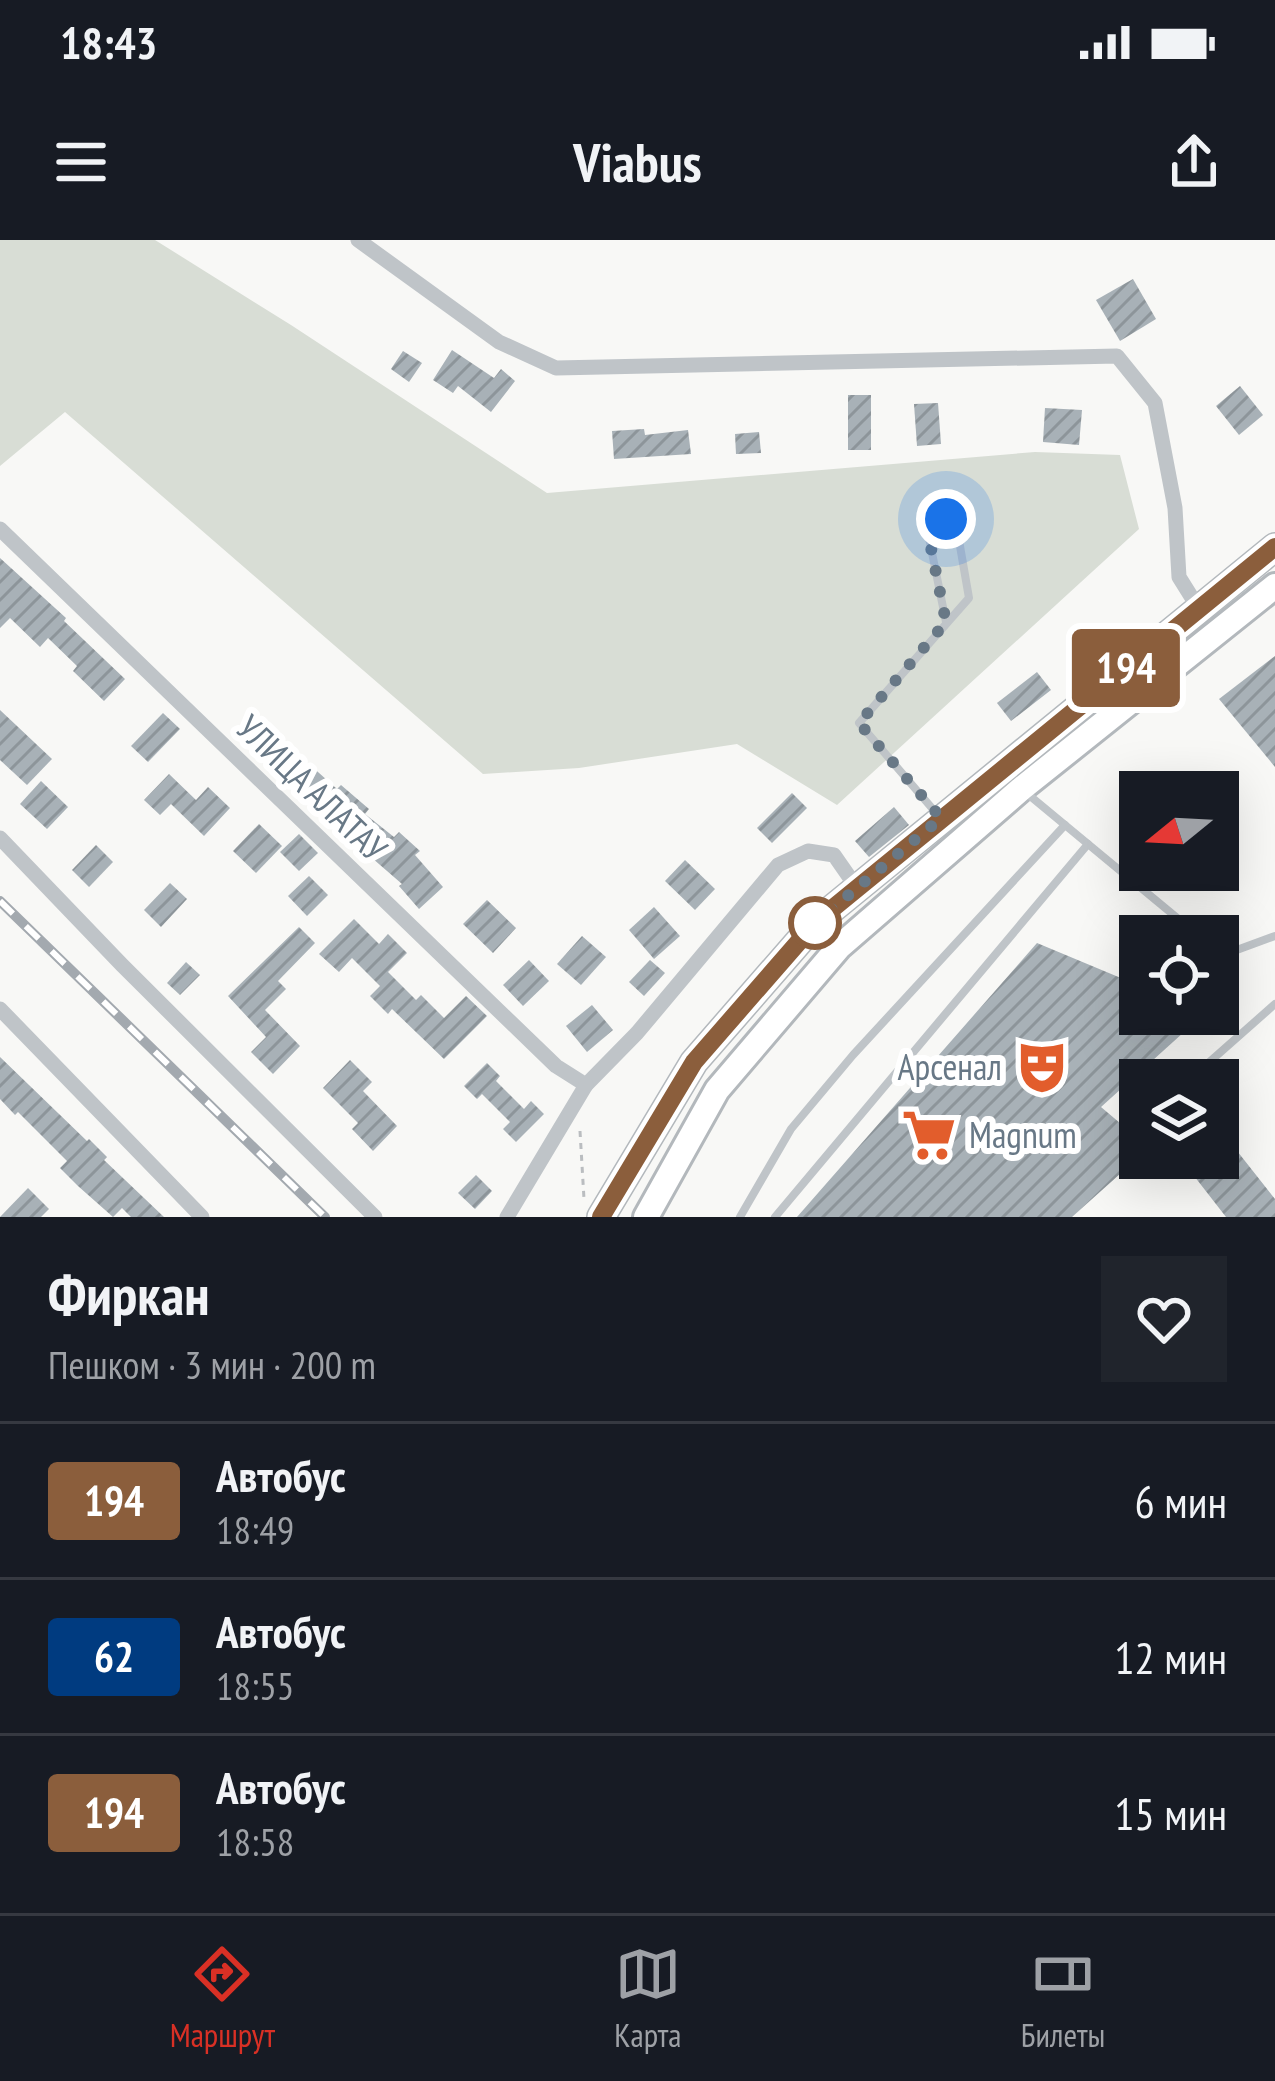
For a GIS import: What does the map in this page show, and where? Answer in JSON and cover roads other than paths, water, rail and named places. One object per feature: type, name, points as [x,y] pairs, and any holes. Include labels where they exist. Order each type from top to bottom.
[{"type":"main road","points":[[592,1207],[694,1062],[816,922],[1275,547]]},
{"type":"main road","points":[[1235,579],[1254,603]]},
{"type":"main road","points":[[646,1217],[717,1090],[839,947],[1022,789],[1275,586]]},
{"type":"street","points":[[358,240],[499,342],[556,368],[1117,356],[1155,403],[1175,508],[1179,577],[1199,609]]},
{"type":"street","name":"УЛИЦА АЛАТАУ","points":[[0,529],[556,1066],[586,1085]]},
{"type":"street","points":[[0,838],[374,1217]]},
{"type":"street","points":[[507,1217],[586,1085],[637,1033],[778,866],[808,851],[834,855],[857,888]]},
{"type":"street","points":[[0,1009],[202,1217]]},
{"type":"lane","points":[[941,818],[859,723],[969,598],[956,523],[946,519],[934,520],[928,533],[946,622]]},
{"type":"lane","points":[[1003,767],[1022,789],[1174,915]]},
{"type":"lane","points":[[740,1217],[791,1129],[853,1054],[1065,825]]},
{"type":"lane","points":[[775,1217],[1088,844]]},
{"type":"lane","points":[[1239,948],[1275,936]]},
{"type":"lane","points":[[1213,1059],[1275,1004]]},
{"type":"railway","points":[[0,901],[325,1217]]},
{"type":"place","name":"Арсенал","points":[[1042,1067]]},
{"type":"place","name":"Magnum","points":[[929,1135]]}]
